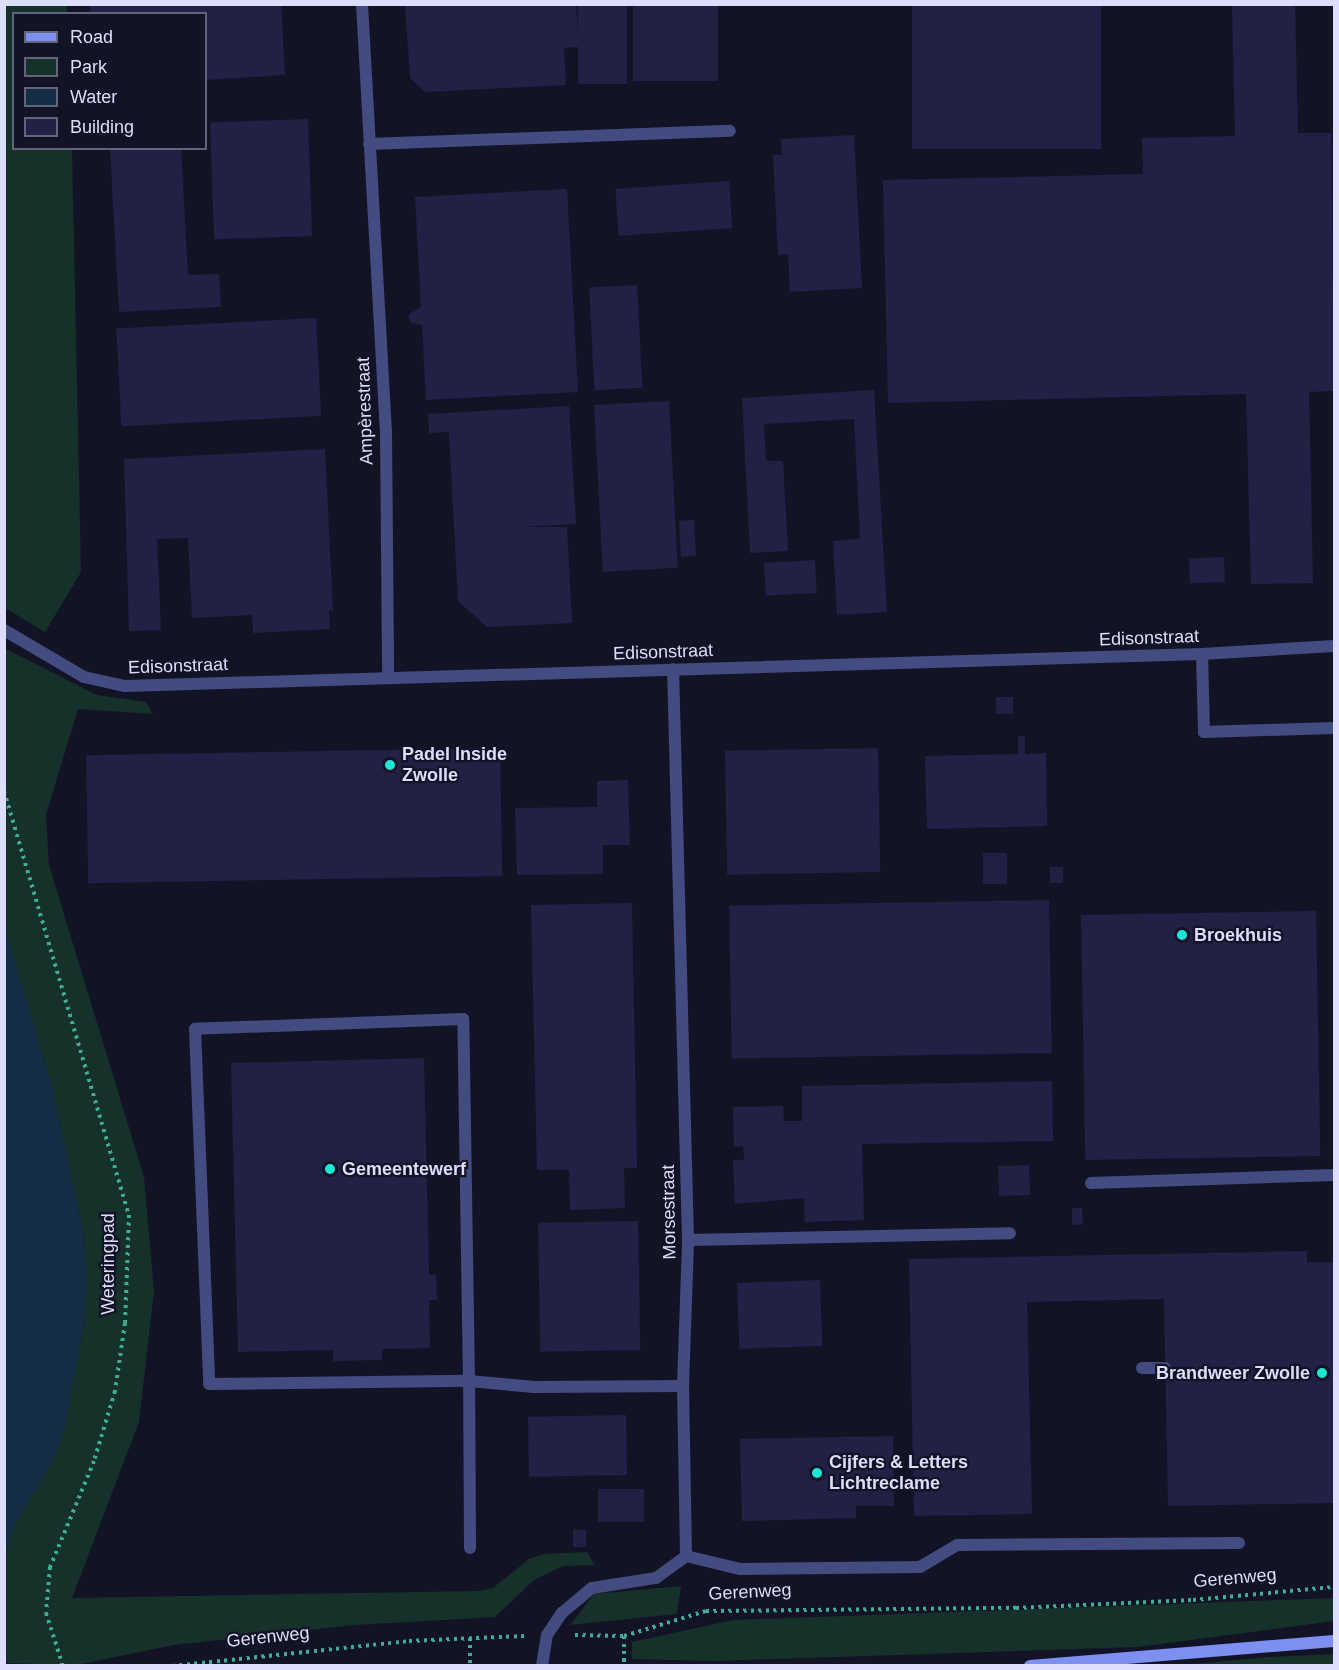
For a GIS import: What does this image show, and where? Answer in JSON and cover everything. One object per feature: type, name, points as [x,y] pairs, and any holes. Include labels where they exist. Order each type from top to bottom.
[{"type":"main road","points":[[1030,1665],[1335,1641]]},
{"type":"street","name":"Ampèrestraat","points":[[362,4],[386,431],[388,677]]},
{"type":"street","points":[[369,144],[730,131]]},
{"type":"street","name":"Edisonstraat","points":[[6,631],[104,684],[1202,654],[1335,646]]},
{"type":"street","points":[[1202,654],[1204,732],[1335,728]]},
{"type":"street","name":"Morsestraat","points":[[673,669],[688,1240],[683,1386],[686,1556]]},
{"type":"street","points":[[470,1548],[469,1381],[463,1019],[195,1029],[209,1384],[469,1381],[534,1387],[683,1386]]},
{"type":"street","points":[[1091,1183],[1335,1175]]},
{"type":"street","points":[[688,1240],[1010,1233]]},
{"type":"street","points":[[1143,1368],[1165,1368]]},
{"type":"street","points":[[542,1665],[547,1635],[562,1613],[592,1588],[656,1578],[686,1556],[741,1569],[920,1567],[957,1545],[1239,1543]]},
{"type":"path","name":"Weteringpad","points":[[4,791],[129,1215],[126,1323],[115,1392],[94,1461],[50,1567],[45,1613],[63,1665]]},
{"type":"path","name":"Gerenweg","points":[[172,1665],[470,1638],[547,1635],[624,1636],[706,1611],[1016,1608],[1193,1600],[1335,1587]]},
{"type":"path","points":[[624,1636],[624,1665]]},
{"type":"path","points":[[470,1638],[470,1665]]},
{"type":"green space","points":[[5,4],[67,5],[67,12],[12,12],[12,150],[72,150],[81,572],[45,632],[5,608]]},
{"type":"green space","points":[[4,648],[97,695],[146,702],[153,714],[78,709],[46,815],[49,865],[144,1177],[154,1291],[139,1422],[72,1598],[479,1591],[493,1588],[529,1559],[544,1554],[587,1552],[595,1565],[563,1566],[534,1580],[495,1617],[354,1625],[174,1645],[76,1665],[5,1663],[5,1560],[12,1529],[56,1455],[65,1426],[85,1318],[86,1274],[84,1235],[51,1083],[5,928]]},
{"type":"green space","points":[[681,1586],[677,1614],[570,1625],[594,1594]]},
{"type":"green space","points":[[1334,1598],[1334,1621],[1138,1647],[714,1661],[632,1659],[632,1642],[733,1620]]},
{"type":"green space","points":[[1334,1654],[1334,1665],[1184,1665],[1268,1657]]},
{"type":"water","points":[[5,928],[51,1083],[84,1235],[86,1274],[85,1318],[65,1427],[56,1455],[12,1529],[5,1560]]},
{"type":"building","points":[[90,4],[281,4],[285,75],[207,80],[207,12],[90,12]]},
{"type":"building","points":[[405,4],[576,4],[579,47],[564,48],[566,85],[425,92],[410,78]]},
{"type":"building","points":[[578,4],[627,4],[627,84],[578,84]]},
{"type":"building","points":[[912,4],[1101,4],[1101,149],[912,149]]},
{"type":"building","points":[[1232,4],[1295,4],[1298,133],[1331,133],[1334,391],[1309,392],[1313,583],[1251,584],[1246,394],[888,403],[883,180],[1143,174],[1142,138],[1235,136]]},
{"type":"building","points":[[633,5],[718,5],[718,81],[633,81]]},
{"type":"building","points":[[308,119],[312,236],[214,239],[210,122]]},
{"type":"building","points":[[854,135],[862,288],[790,292],[788,254],[778,255],[773,155],[782,155],[781,139]]},
{"type":"building","points":[[110,150],[181,150],[188,275],[219,274],[221,307],[119,312]]},
{"type":"building","points":[[729,181],[732,228],[619,236],[615,189]]},
{"type":"building","points":[[567,189],[578,392],[426,400],[422,325],[411,323],[408,315],[421,307],[415,197]]},
{"type":"building","points":[[637,285],[642,388],[594,390],[589,288]]},
{"type":"building","points":[[316,318],[321,416],[121,426],[116,328]]},
{"type":"building","points":[[874,390],[887,612],[837,615],[833,541],[860,539],[854,419],[764,424],[766,461],[783,461],[788,551],[750,553],[742,398]]},
{"type":"building","points":[[669,401],[678,568],[603,572],[594,405]]},
{"type":"building","points":[[569,406],[576,524],[519,527],[567,527],[572,623],[487,627],[458,601],[449,432],[429,433],[428,414]]},
{"type":"building","points":[[325,449],[333,611],[329,610],[330,629],[253,633],[252,615],[192,618],[188,538],[157,539],[161,630],[129,631],[124,459]]},
{"type":"building","points":[[694,520],[696,556],[681,557],[679,521]]},
{"type":"building","points":[[1224,557],[1225,582],[1190,583],[1189,558]]},
{"type":"building","points":[[815,560],[817,593],[766,596],[764,563]]},
{"type":"building","points":[[996,697],[1013,697],[1013,714],[996,714]]},
{"type":"building","points":[[1018,736],[1025,736],[1025,754],[1046,753],[1047,826],[927,829],[925,756],[1018,754]]},
{"type":"building","points":[[500,748],[502,876],[88,883],[86,755]]},
{"type":"building","points":[[878,748],[880,872],[727,875],[725,751]]},
{"type":"building","points":[[628,780],[630,845],[603,845],[603,874],[517,875],[515,808],[597,807],[597,781]]},
{"type":"building","points":[[983,853],[1007,853],[1007,884],[983,884]]},
{"type":"building","points":[[1050,867],[1063,867],[1063,883],[1050,883]]},
{"type":"building","points":[[1049,900],[1052,1053],[732,1059],[729,906]]},
{"type":"building","points":[[632,903],[637,1168],[624,1168],[625,1208],[570,1210],[569,1170],[537,1170],[531,905]]},
{"type":"building","points":[[1316,911],[1320,1156],[1085,1160],[1081,915]]},
{"type":"building","name":"Gemeentewerf","points":[[424,1058],[429,1275],[436,1275],[437,1300],[429,1300],[430,1348],[382,1349],[382,1360],[333,1361],[333,1350],[238,1352],[231,1063]]},
{"type":"building","points":[[1052,1081],[1053,1141],[862,1144],[864,1220],[805,1222],[804,1198],[735,1204],[733,1160],[744,1160],[743,1146],[734,1147],[733,1107],[783,1106],[784,1121],[802,1121],[802,1086]]},
{"type":"building","points":[[1029,1165],[1030,1195],[999,1196],[998,1166]]},
{"type":"building","points":[[1072,1208],[1082,1208],[1083,1224],[1072,1225]]},
{"type":"building","points":[[638,1221],[640,1350],[540,1352],[538,1223]]},
{"type":"building","points":[[1307,1251],[1307,1262],[1334,1262],[1334,1503],[1168,1506],[1164,1299],[1027,1302],[1032,1514],[914,1516],[909,1259]]},
{"type":"building","points":[[820,1280],[822,1346],[739,1349],[737,1283]]},
{"type":"building","points":[[626,1415],[627,1475],[529,1477],[528,1417]]},
{"type":"building","name":"Cijfers & Letters Lichtreclame","points":[[893,1436],[894,1506],[856,1506],[856,1518],[742,1521],[740,1439]]},
{"type":"building","points":[[598,1489],[644,1489],[644,1522],[598,1522]]},
{"type":"building","points":[[573,1530],[586,1530],[586,1547],[573,1547]]},
{"type":"place","name":"Padel Inside Zwolle","points":[[390,765]]},
{"type":"place","name":"Broekhuis","points":[[1182,935]]},
{"type":"place","name":"Gemeentewerf","points":[[330,1169]]},
{"type":"place","name":"Brandweer Zwolle","points":[[1322,1373]]},
{"type":"place","name":"Cijfers & Letters Lichtreclame","points":[[817,1473]]}]
